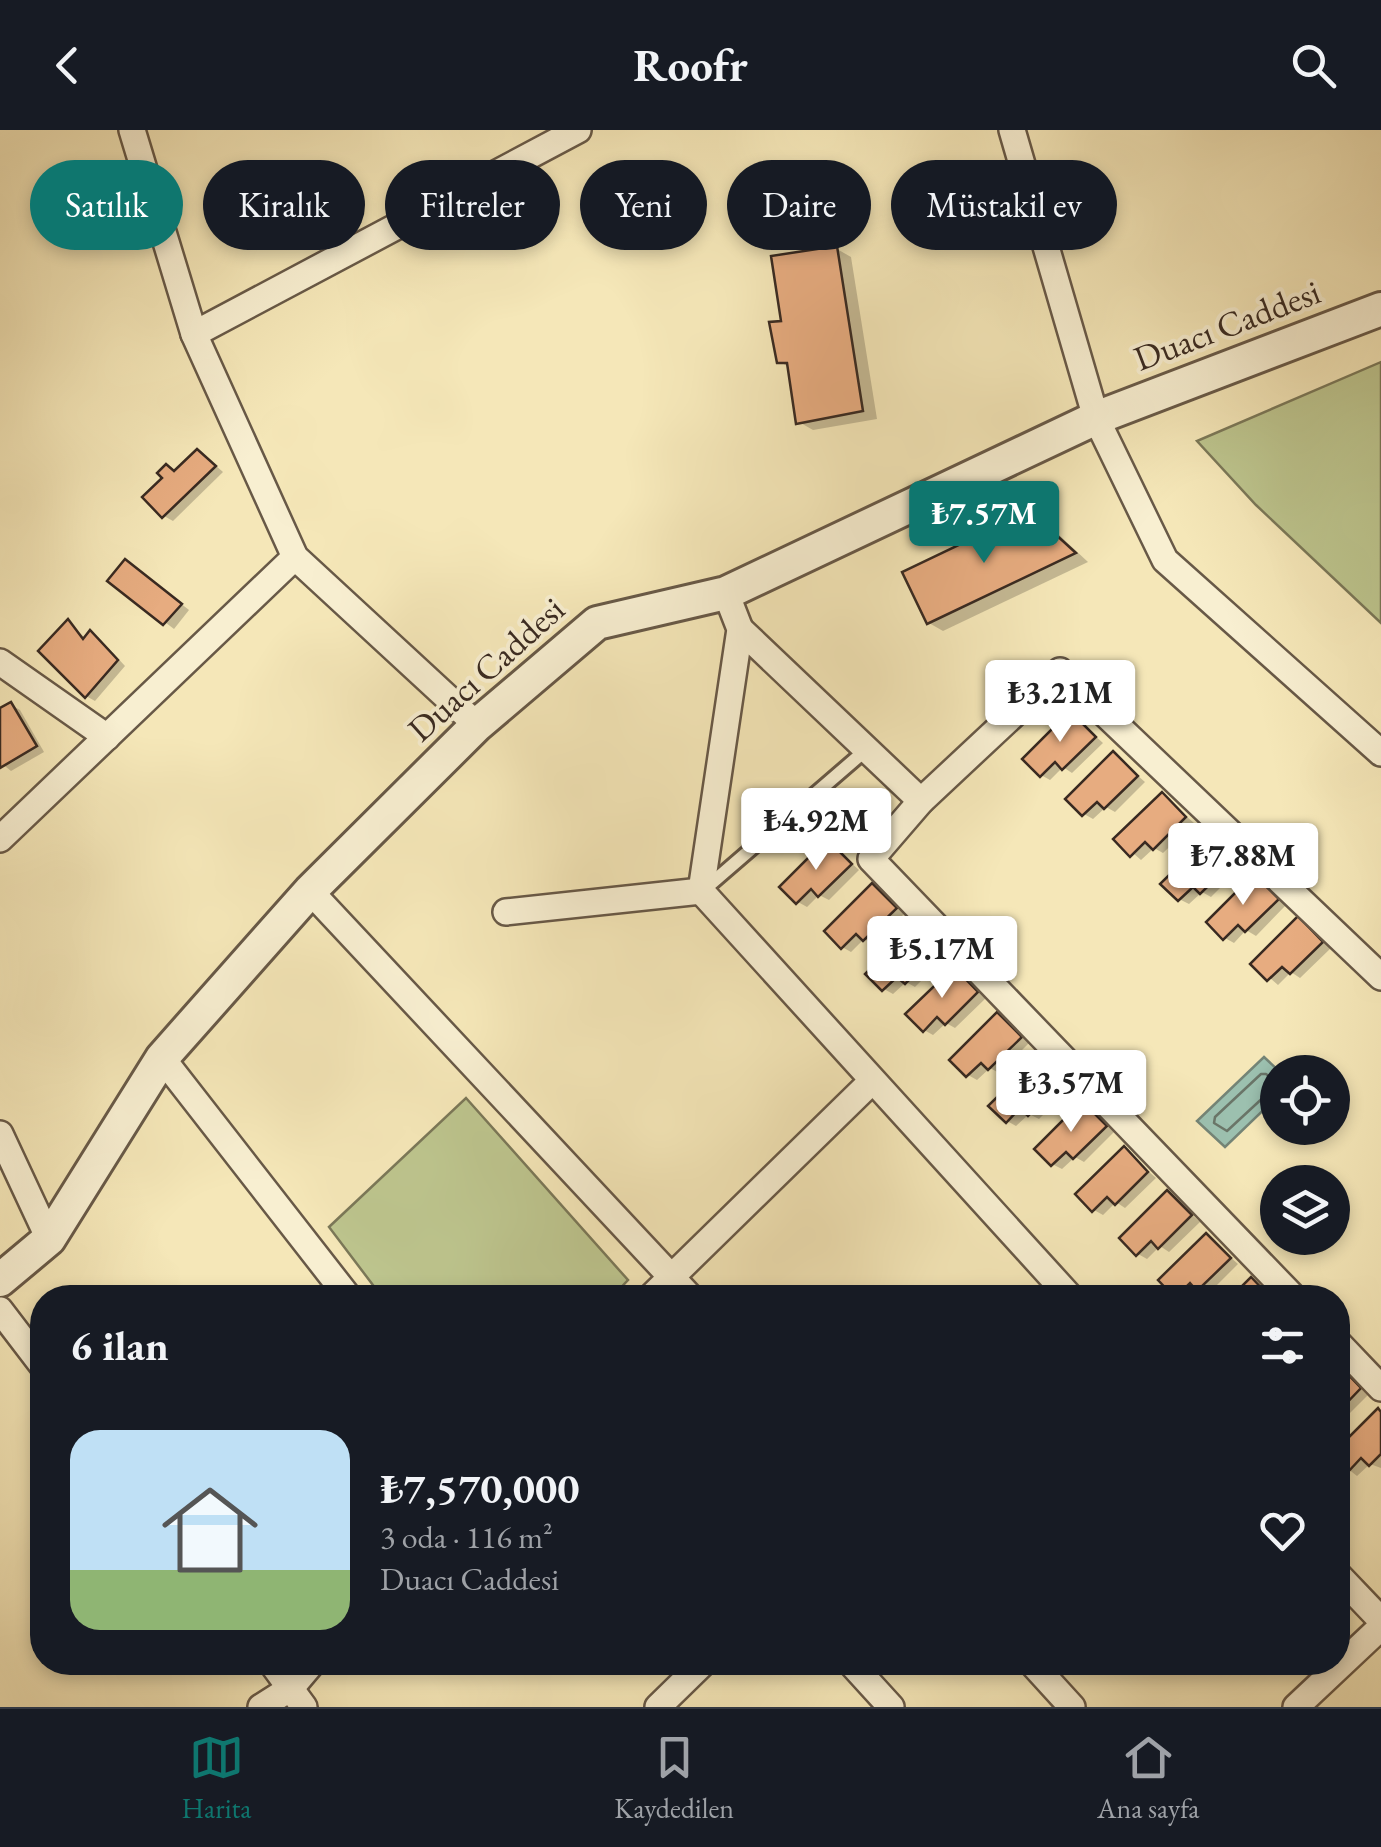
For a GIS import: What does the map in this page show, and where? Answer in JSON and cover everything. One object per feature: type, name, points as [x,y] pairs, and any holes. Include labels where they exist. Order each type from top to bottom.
[{"type":"street","points":[[132,130],[194,334],[295,556],[477,725]]},
{"type":"street","points":[[194,334],[578,130]]},
{"type":"street","points":[[1012,130],[1096,418],[1164,560],[1381,754]]},
{"type":"street","name":"Duacı Caddesi","points":[[0,1280],[49,1239],[162,1058],[310,891],[477,725],[597,623],[726,592],[1096,418],[1381,309]]},
{"type":"street","points":[[0,839],[295,556]]},
{"type":"street","points":[[726,592],[740,630],[921,801]]},
{"type":"street","points":[[740,630],[702,892],[1055,1285]]},
{"type":"street","points":[[0,662],[106,737]]},
{"type":"street","points":[[1282,1285],[871,858],[921,801],[1060,671],[1381,976]]},
{"type":"street","points":[[310,891],[680,1285]]},
{"type":"street","points":[[506,912],[702,892]]},
{"type":"street","points":[[162,1058],[339,1285]]},
{"type":"street","points":[[662,1285],[871,1082]]},
{"type":"street","points":[[0,1134],[49,1239]]},
{"type":"street","points":[[0,1310],[30,1349]]},
{"type":"street","points":[[1350,1356],[1381,1388]]},
{"type":"street","points":[[1350,1588],[1381,1620]]},
{"type":"street","points":[[1350,1657],[1381,1628]]},
{"type":"street","points":[[262,1707],[298,1697],[282,1675]]},
{"type":"street","points":[[658,1707],[691,1675]]},
{"type":"street","points":[[862,1675],[891,1707]]},
{"type":"street","points":[[1044,1675],[1072,1707]]},
{"type":"street","points":[[1296,1707],[1330,1675]]},
{"type":"lane","points":[[702,892],[867,749]]},
{"type":"green space","points":[[1381,362],[1381,623],[1256,505],[1197,441]]},
{"type":"green space","points":[[466,1098],[628,1280],[623,1285],[373,1285],[329,1227]]},
{"type":"water","points":[[1260,1061],[1260,1113],[1225,1147],[1197,1121]]},
{"type":"building","points":[[838,250],[863,411],[796,424],[787,363],[777,363],[769,322],[781,321],[771,256]]},
{"type":"building","points":[[197,449],[216,466],[162,518],[142,497],[162,478],[157,473],[166,464],[174,471]]},
{"type":"building","points":[[1030,511],[1076,553],[927,624],[902,572]]},
{"type":"building","points":[[125,559],[182,604],[163,625],[107,581]]},
{"type":"building","points":[[68,619],[83,639],[90,630],[118,660],[85,698],[38,651]]},
{"type":"building","points":[[11,702],[37,746],[0,768],[0,708]]},
{"type":"building","points":[[1070,711],[1096,737],[1062,770],[1055,762],[1040,777],[1022,759]]},
{"type":"building","points":[[1113,751],[1138,776],[1104,809],[1097,802],[1082,816],[1065,799]]},
{"type":"building","points":[[1162,792],[1186,817],[1153,850],[1145,842],[1130,857],[1113,839]]},
{"type":"building","points":[[1209,836],[1234,861],[1200,894],[1193,887],[1178,901],[1160,884]]},
{"type":"building","points":[[827,839],[852,864],[818,897],[811,889],[796,904],[779,887]]},
{"type":"building","points":[[1254,874],[1279,899],[1245,932],[1238,925],[1223,940],[1206,922]]},
{"type":"building","points":[[872,883],[897,908],[863,941],[856,934],[841,949],[824,931]]},
{"type":"building","points":[[1298,916],[1323,942],[1290,974],[1282,967],[1267,981],[1250,964]]},
{"type":"building","points":[[913,926],[938,951],[905,984],[897,977],[882,991],[865,974]]},
{"type":"building","points":[[954,967],[978,992],[945,1025],[937,1017],[923,1032],[905,1014]]},
{"type":"building","points":[[997,1012],[1022,1037],[988,1070],[981,1063],[966,1077],[949,1060]]},
{"type":"building","points":[[1037,1058],[1061,1083],[1028,1116],[1020,1108],[1006,1123],[988,1106]]},
{"type":"building","points":[[1082,1101],[1107,1126],[1073,1159],[1066,1152],[1051,1166],[1034,1149]]},
{"type":"building","points":[[1124,1146],[1148,1172],[1115,1205],[1107,1197],[1092,1212],[1075,1194]]},
{"type":"building","points":[[1167,1190],[1192,1215],[1158,1249],[1151,1241],[1136,1256],[1119,1238]]},
{"type":"building","points":[[1206,1233],[1231,1258],[1203,1285],[1163,1285],[1158,1280]]},
{"type":"building","points":[[1350,1377],[1361,1388],[1350,1399]]},
{"type":"building","points":[[1378,1408],[1381,1454],[1369,1466],[1361,1458],[1350,1470],[1350,1436]]}]
